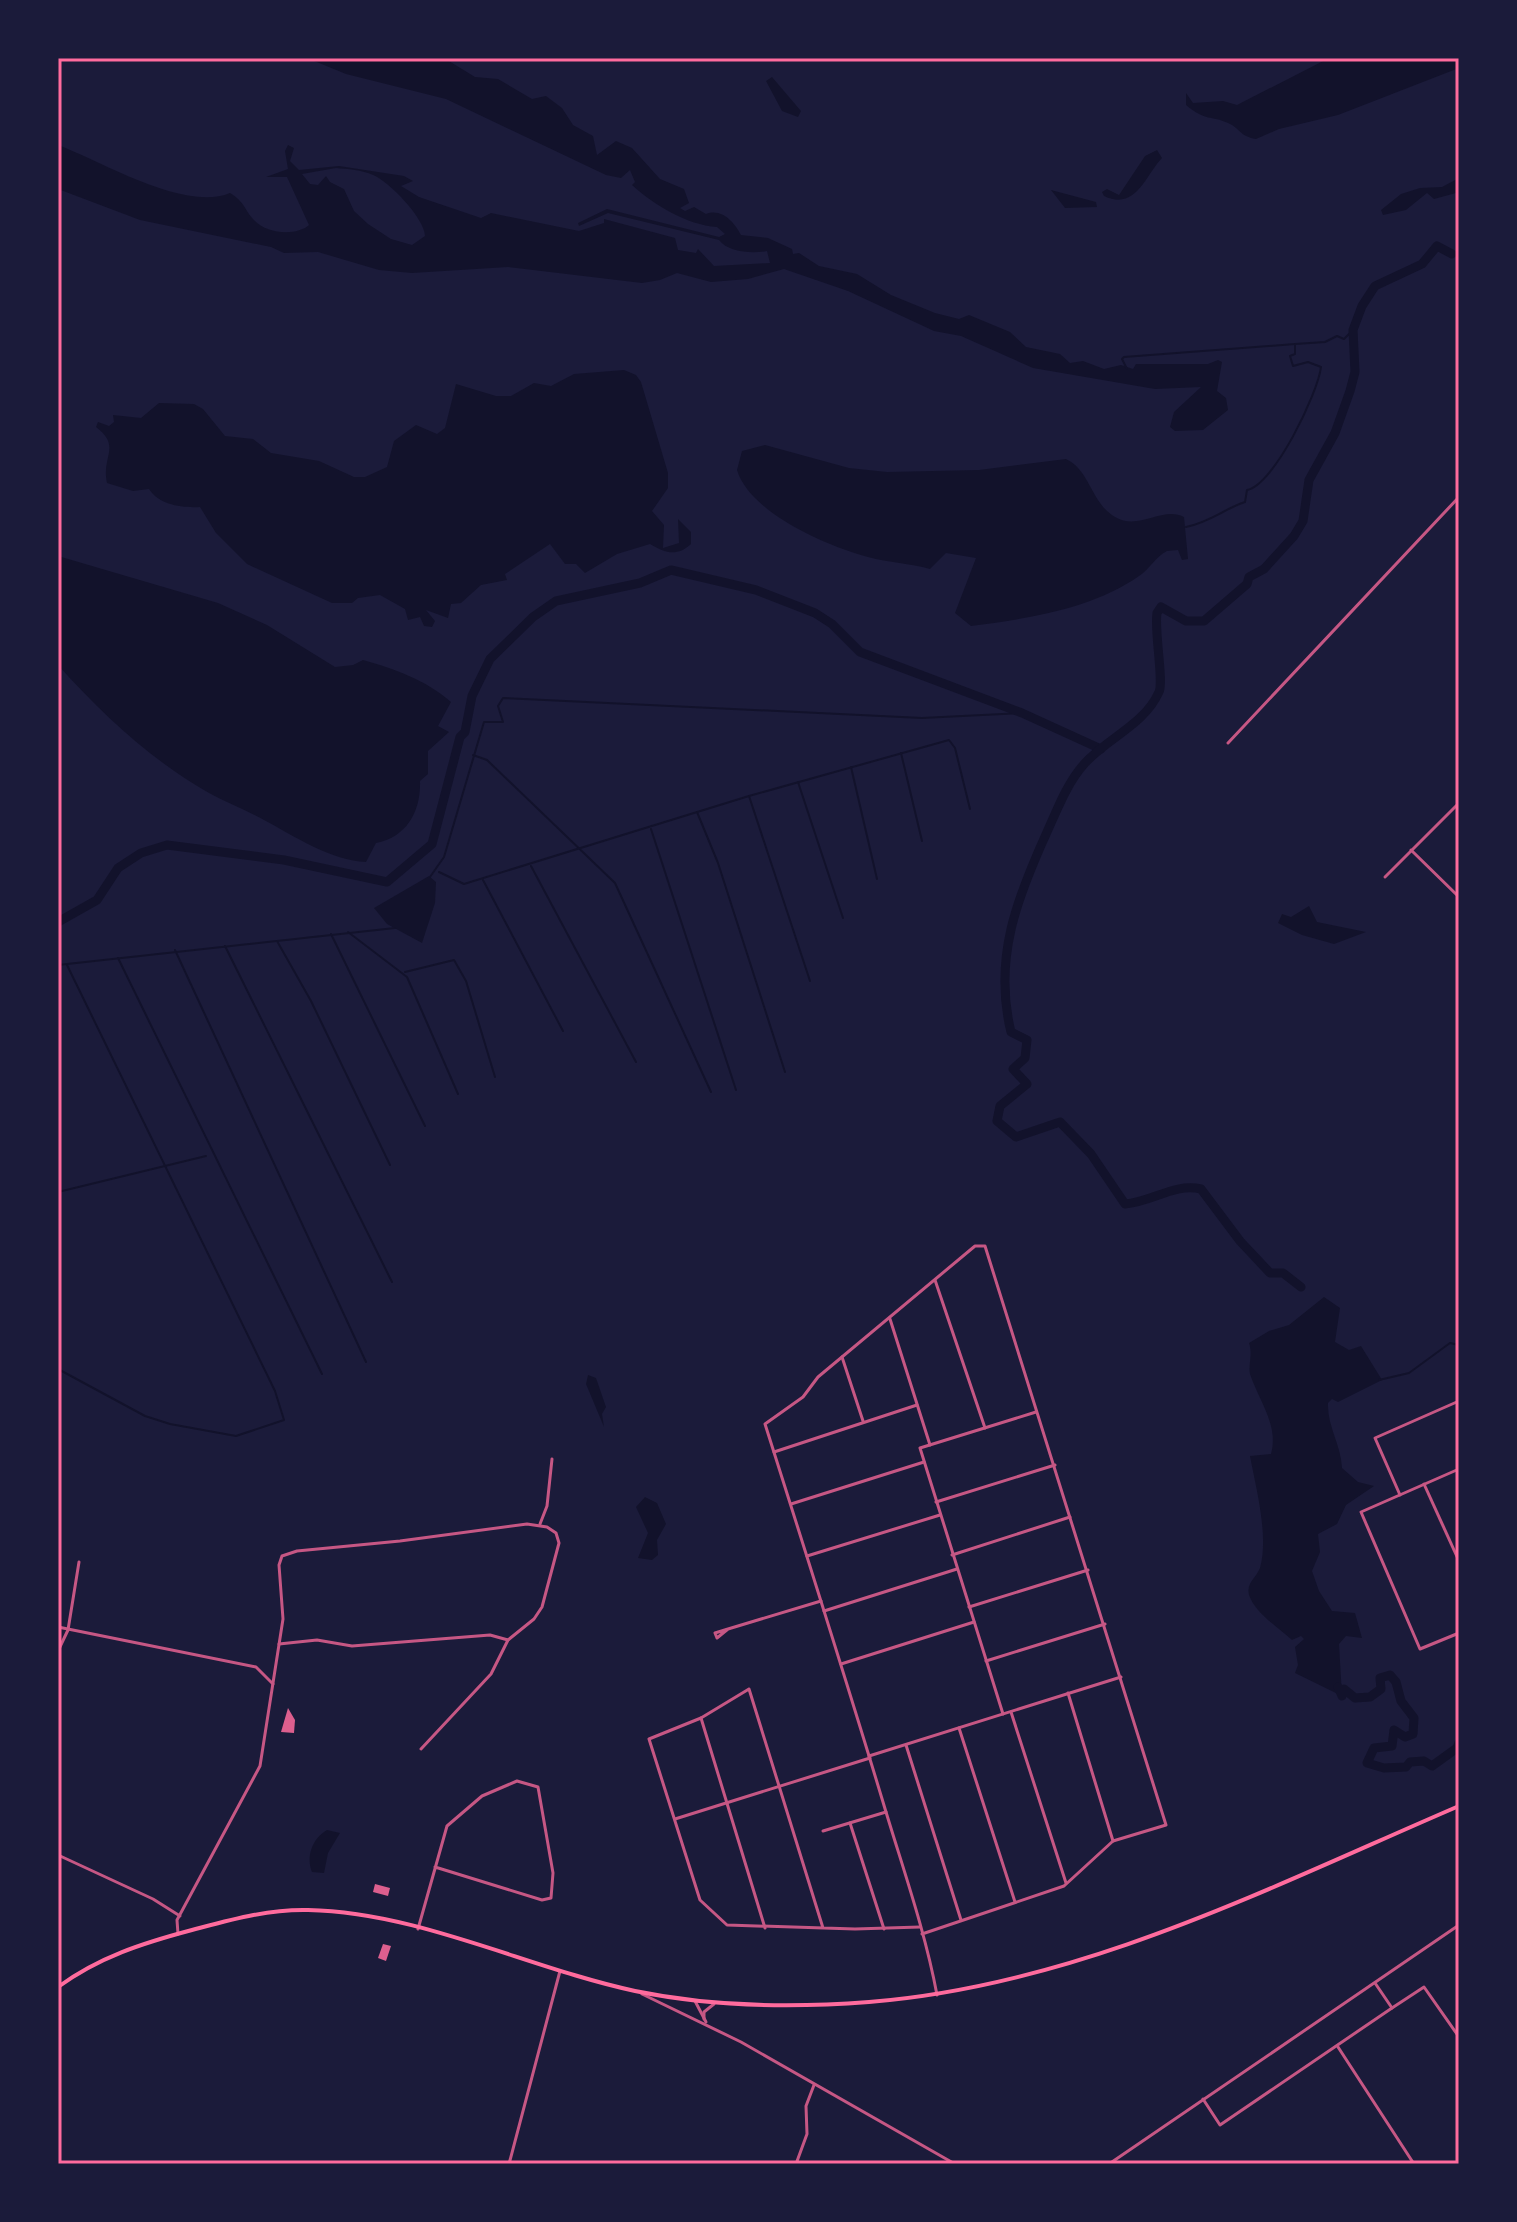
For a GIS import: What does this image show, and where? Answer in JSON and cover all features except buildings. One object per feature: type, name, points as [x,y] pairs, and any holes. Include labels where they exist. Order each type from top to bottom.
[{"type":"main road","points":[[58,1987],[108,1956],[242,1917],[289,1910],[368,1915],[560,1971],[633,1990],[695,2001],[808,2005],[937,1995],[1030,1975],[1135,1944],[1459,1806]]},
{"type":"street","points":[[1228,743],[1459,497]]},
{"type":"street","points":[[1385,877],[1459,803]]},
{"type":"street","points":[[1411,850],[1459,897]]},
{"type":"street","points":[[922,1934],[1066,1883],[1113,1841],[1166,1825],[1089,1570],[985,1246],[975,1246],[818,1377],[803,1397],[765,1424],[886,1812],[937,1995]]},
{"type":"street","points":[[935,1279],[985,1428]]},
{"type":"street","points":[[889,1317],[930,1445]]},
{"type":"street","points":[[842,1357],[864,1423]]},
{"type":"street","points":[[1400,1495],[1375,1438],[1459,1401]]},
{"type":"street","points":[[774,1452],[917,1405]]},
{"type":"street","points":[[1003,1714],[920,1448],[1038,1412]]},
{"type":"street","points":[[542,1525],[552,1459]]},
{"type":"street","points":[[791,1504],[924,1462]]},
{"type":"street","points":[[936,1502],[1055,1465]]},
{"type":"street","points":[[1459,1469],[1361,1512],[1420,1649],[1459,1633]]},
{"type":"street","points":[[1424,1484],[1459,1561]]},
{"type":"street","points":[[807,1556],[940,1515]]},
{"type":"street","points":[[952,1555],[1072,1517]]},
{"type":"street","points":[[178,1934],[180,1916],[257,1776],[283,1619],[280,1560],[297,1551],[542,1525],[556,1533],[558,1559],[539,1614],[508,1640],[491,1674],[421,1749]]},
{"type":"street","points":[[58,1651],[68,1630],[79,1562]]},
{"type":"street","points":[[824,1611],[957,1569]]},
{"type":"street","points":[[969,1607],[1089,1570]]},
{"type":"street","points":[[728,1629],[821,1601]]},
{"type":"street","points":[[841,1664],[974,1622]]},
{"type":"street","points":[[986,1661],[1105,1624]]},
{"type":"street","points":[[58,1627],[81,1629],[256,1667],[273,1684]]},
{"type":"street","points":[[279,1644],[317,1640],[352,1646],[490,1635],[508,1640]]},
{"type":"street","points":[[674,1819],[1121,1677]]},
{"type":"street","points":[[823,1928],[749,1689],[701,1718],[649,1739],[704,1904],[731,1927],[884,1929],[920,1927]]},
{"type":"street","points":[[1068,1693],[1113,1841]]},
{"type":"street","points":[[1011,1711],[1066,1883]]},
{"type":"street","points":[[701,1718],[765,1928]]},
{"type":"street","points":[[959,1728],[1015,1902]]},
{"type":"street","points":[[906,1745],[961,1920]]},
{"type":"street","points":[[418,1929],[435,1867],[447,1826],[482,1796],[517,1781],[538,1787],[553,1873],[551,1898],[542,1900],[435,1867]]},
{"type":"street","points":[[823,1831],[886,1812]]},
{"type":"street","points":[[850,1823],[884,1929]]},
{"type":"street","points":[[58,1855],[153,1899],[180,1916]]},
{"type":"street","points":[[1109,2164],[1459,1925]]},
{"type":"street","points":[[509,2164],[560,1971]]},
{"type":"street","points":[[1375,1983],[1392,2008]]},
{"type":"street","points":[[1203,2099],[1220,2125],[1424,1987],[1459,2037]]},
{"type":"street","points":[[633,1990],[708,2025],[955,2164]]},
{"type":"street","points":[[695,2001],[708,2025]]},
{"type":"street","points":[[704,2019],[704,2012],[714,2003]]},
{"type":"street","points":[[1338,2047],[1414,2164]]},
{"type":"street","points":[[796,2164],[807,2134],[806,2106],[814,2085]]},
{"type":"shaded area","points":[[307,58],[444,58],[475,77],[498,79],[532,99],[546,96],[562,108],[573,125],[593,136],[597,155],[616,141],[632,148],[660,179],[684,189],[689,203],[680,208],[685,211],[694,207],[706,214],[717,213],[731,221],[741,235],[768,238],[819,266],[857,274],[891,295],[935,313],[959,319],[969,315],[1010,332],[1026,347],[1060,354],[1070,363],[1083,361],[1104,369],[1121,365],[1133,369],[1136,364],[1208,364],[1218,360],[1222,362],[1217,391],[1226,398],[1228,410],[1203,430],[1175,431],[1170,427],[1174,412],[1201,387],[1155,389],[1033,368],[961,336],[934,331],[848,291],[784,269],[748,279],[711,282],[677,273],[642,283],[508,267],[412,273],[379,270],[318,252],[284,253],[271,247],[140,220],[58,189],[58,145],[167,190],[211,197],[230,193],[251,217],[267,229],[297,231],[309,225],[287,177],[266,177],[288,169],[285,151],[288,145],[294,148],[290,161],[299,170],[339,166],[404,176],[413,181],[401,186],[419,197],[481,218],[491,213],[579,231],[604,223],[604,219],[675,238],[678,250],[696,253],[698,249],[714,266],[770,263],[767,251],[741,251],[719,240],[608,213],[579,226],[578,223],[607,209],[719,237],[725,234],[717,227],[683,218],[650,200],[632,185],[635,182],[630,170],[621,178],[606,175],[446,99],[346,74]],"holes":[[[336,168],[369,173],[388,185],[413,211],[425,236],[412,245],[391,239],[354,211],[344,189],[330,182],[326,176],[318,185],[310,184],[302,174]]]},
{"type":"shaded area","points":[[1329,58],[1459,58],[1459,68],[1338,115],[1279,129],[1256,139],[1228,123],[1199,114],[1186,105],[1186,93],[1193,103],[1223,101],[1237,105]]},
{"type":"shaded area","points":[[772,77],[801,111],[798,117],[782,111],[766,81]]},
{"type":"shaded area","points":[[1157,150],[1162,158],[1139,189],[1124,199],[1104,196],[1102,192],[1107,189],[1119,195],[1145,156]]},
{"type":"shaded area","points":[[1459,178],[1456,193],[1434,199],[1427,193],[1406,210],[1383,215],[1381,210],[1401,194],[1420,188],[1442,187]]},
{"type":"shaded area","points":[[1051,190],[1096,202],[1097,207],[1065,208]]},
{"type":"shaded area","points":[[624,370],[636,375],[641,382],[668,473],[668,488],[652,511],[664,525],[663,548],[679,543],[678,519],[691,532],[691,544],[681,551],[671,552],[650,544],[617,554],[585,573],[576,564],[565,564],[550,544],[505,574],[507,580],[481,585],[461,603],[451,604],[448,618],[426,610],[435,621],[432,627],[424,626],[420,617],[408,620],[405,609],[380,595],[358,598],[352,603],[332,603],[247,564],[216,533],[200,507],[172,504],[159,499],[149,489],[133,491],[107,483],[108,440],[96,427],[98,422],[109,426],[114,422],[113,415],[141,418],[159,403],[194,404],[203,409],[225,436],[253,439],[271,453],[319,461],[354,477],[365,477],[387,467],[394,441],[416,425],[437,434],[445,428],[456,384],[496,396],[511,396],[534,383],[551,386],[574,374]]},
{"type":"shaded area","points":[[765,445],[849,468],[887,472],[979,470],[1066,459],[1080,471],[1101,504],[1115,517],[1133,521],[1167,514],[1184,517],[1188,559],[1182,560],[1178,550],[1167,551],[1139,576],[1101,597],[1036,616],[971,626],[955,613],[976,558],[946,553],[930,569],[851,552],[792,526],[757,500],[737,470],[742,451]]},
{"type":"shaded area","points":[[58,556],[218,603],[267,625],[335,667],[353,665],[363,660],[410,676],[441,694],[451,702],[438,726],[449,732],[428,751],[428,774],[420,781],[415,812],[404,829],[376,843],[366,862],[353,861],[300,840],[209,793],[147,751],[58,665]]},
{"type":"shaded area","points":[[429,876],[436,882],[435,903],[422,943],[387,924],[374,908]]},
{"type":"shaded area","points":[[1309,906],[1317,922],[1366,932],[1334,944],[1302,935],[1278,923],[1282,914],[1291,917]]},
{"type":"shaded area","points":[[1324,1297],[1340,1308],[1335,1342],[1349,1350],[1361,1346],[1382,1380],[1338,1402],[1332,1399],[1328,1403],[1342,1468],[1358,1482],[1374,1486],[1346,1505],[1337,1524],[1318,1534],[1320,1552],[1312,1571],[1319,1591],[1332,1611],[1355,1613],[1362,1638],[1346,1636],[1339,1644],[1342,1696],[1295,1673],[1298,1665],[1295,1647],[1304,1639],[1301,1636],[1292,1640],[1268,1620],[1256,1608],[1248,1591],[1260,1568],[1263,1542],[1261,1512],[1250,1456],[1271,1454],[1273,1443],[1267,1413],[1250,1374],[1249,1343],[1269,1331],[1289,1325]]},
{"type":"shaded area","points":[[588,1375],[596,1378],[606,1407],[602,1414],[604,1427],[586,1384]]},
{"type":"shaded area","points":[[645,1497],[657,1503],[666,1524],[657,1540],[658,1555],[652,1560],[638,1558],[648,1533],[636,1507]]},
{"type":"shaded area","points":[[327,1830],[340,1833],[328,1853],[324,1873],[312,1872],[312,1848],[317,1838]]},
{"type":"waterway","points":[[1301,1287],[1283,1273],[1270,1273],[1240,1241],[1201,1189],[1182,1189],[1125,1204],[1091,1154],[1060,1122],[1016,1137],[997,1121],[1000,1106],[1027,1084],[1013,1069],[1025,1058],[1027,1040],[1011,1032],[1006,1005],[1007,954],[1011,929],[1026,881],[1068,787],[1085,763],[1135,722],[1159,692],[1157,613],[1161,607],[1186,621],[1204,621],[1247,584],[1249,577],[1264,569],[1294,536],[1303,521],[1309,480],[1335,433],[1350,391],[1355,372],[1353,330],[1362,306],[1375,286],[1422,264],[1437,246],[1452,254]]},
{"type":"waterway","points":[[1186,527],[1245,502],[1247,490],[1270,472],[1293,436],[1312,396],[1321,367],[1308,362],[1293,366],[1290,356],[1295,354],[1295,344],[1325,342],[1337,336],[1344,339],[1353,330]]},
{"type":"waterway","points":[[1127,369],[1122,359],[1124,357],[1295,344]]},
{"type":"waterway","points":[[58,922],[97,900],[118,868],[141,853],[167,845],[284,860],[387,882],[432,844],[460,737],[465,732],[472,696],[490,659],[533,617],[556,601],[640,583],[671,570],[756,590],[815,613],[832,624],[860,652],[1022,713],[1101,749]]},
{"type":"waterway","points":[[430,877],[444,857],[484,722],[503,722],[498,706],[503,698],[922,718],[1022,713]]},
{"type":"waterway","points":[[439,872],[464,884],[749,796],[949,740],[955,748],[970,809]]},
{"type":"waterway","points":[[901,753],[922,841]]},
{"type":"waterway","points":[[473,755],[487,760],[615,883],[711,1092]]},
{"type":"waterway","points":[[851,767],[877,879]]},
{"type":"waterway","points":[[798,782],[843,918]]},
{"type":"waterway","points":[[749,796],[810,981]]},
{"type":"waterway","points":[[697,812],[718,863],[785,1072]]},
{"type":"waterway","points":[[651,829],[736,1090]]},
{"type":"waterway","points":[[531,866],[636,1062]]},
{"type":"waterway","points":[[483,880],[563,1031]]},
{"type":"waterway","points":[[58,965],[395,928]]},
{"type":"waterway","points":[[348,932],[407,977],[458,1094]]},
{"type":"waterway","points":[[331,934],[425,1126]]},
{"type":"waterway","points":[[277,941],[311,1001],[390,1165]]},
{"type":"waterway","points":[[225,946],[392,1282]]},
{"type":"waterway","points":[[175,950],[366,1362]]},
{"type":"waterway","points":[[118,958],[322,1374]]},
{"type":"waterway","points":[[405,972],[454,960],[466,981],[495,1077]]},
{"type":"waterway","points":[[58,1369],[145,1416],[170,1424],[236,1436],[284,1420],[275,1391],[67,965]]},
{"type":"waterway","points":[[58,1192],[206,1156]]},
{"type":"waterway","points":[[1379,1380],[1409,1373],[1450,1343],[1459,1345]]},
{"type":"waterway","points":[[1338,1687],[1342,1696],[1344,1689],[1355,1698],[1370,1697],[1381,1689],[1380,1678],[1390,1675],[1396,1682],[1401,1701],[1414,1718],[1413,1734],[1405,1737],[1394,1730],[1392,1746],[1374,1748],[1367,1763],[1384,1768],[1406,1767],[1410,1762],[1424,1761],[1432,1766],[1457,1748],[1459,1743]]}]
